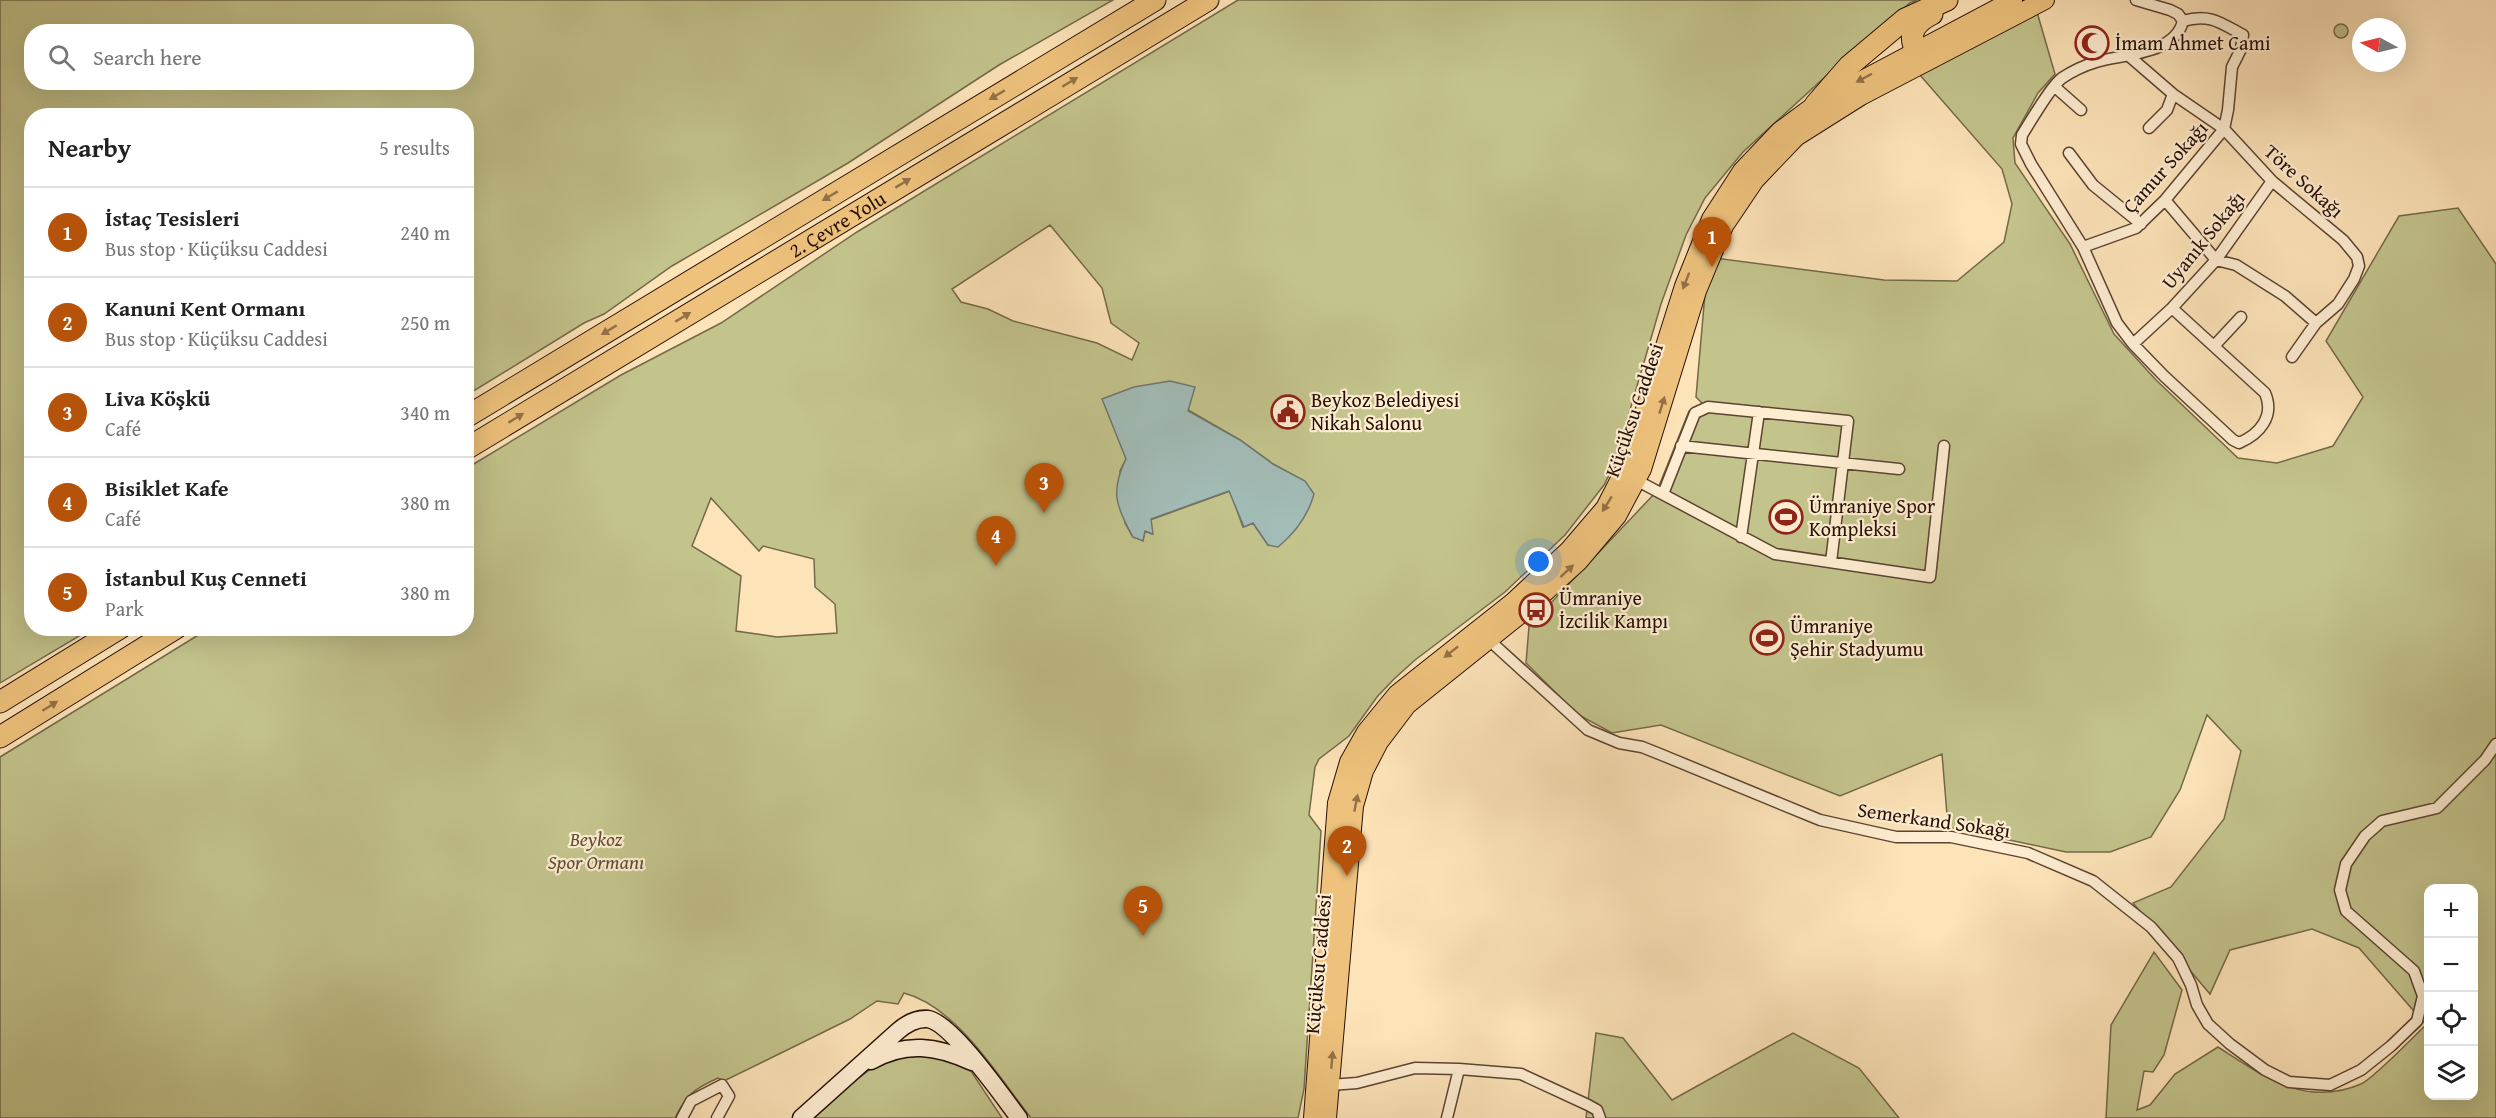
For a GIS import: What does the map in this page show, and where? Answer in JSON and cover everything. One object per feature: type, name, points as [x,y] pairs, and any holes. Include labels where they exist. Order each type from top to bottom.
[{"type":"highway","name":"2. Çevre Yolu","points":[[474,412],[1155,0]]},
{"type":"highway","name":"2. Çevre Yolu","points":[[474,444],[1208,0]]},
{"type":"highway","points":[[1815,105],[1849,66],[1905,20],[1947,0]]},
{"type":"highway","points":[[1925,55],[1912,43],[1912,33],[1916,26],[1926,17],[1959,0]]},
{"type":"highway","points":[[0,702],[107,636]]},
{"type":"highway","points":[[0,737],[163,636]]},
{"type":"main road","name":"Küçüksu Caddesi","points":[[1726,210],[1742,171],[1780,131],[1815,105],[2045,0]]},
{"type":"main road","name":"Küçüksu Caddesi","points":[[1316,1117],[1330,1085],[1328,1025],[1337,803],[1349,762],[1366,732],[1397,694],[1419,686],[1484,634],[1569,550],[1630,477],[1684,286],[1711,219],[1726,210],[1796,137],[1925,55],[1961,27],[2011,1]]},
{"type":"main road","name":"Küçüksu Caddesi","points":[[1316,1117],[1328,1025]]},
{"type":"street","points":[[2136,0],[2178,14],[2183,21],[2181,30],[2157,48],[2095,62],[2061,79],[2022,135],[2021,144],[2083,247],[2117,322],[2133,344],[2233,440],[2239,443],[2247,440],[2266,423],[2270,404],[2265,393],[2172,308]]},
{"type":"street","name":"Çamur Sokağı","points":[[2083,247],[2136,228],[2141,224],[2224,129],[2232,67],[2241,50],[2243,35],[2216,21],[2198,16],[2183,21]]},
{"type":"street","name":"Töre Sokağı","points":[[2129,56],[2173,94],[2224,129],[2272,181],[2343,240],[2357,257],[2359,266],[2354,279],[2338,304],[2316,322],[2292,357]]},
{"type":"street","points":[[2055,87],[2081,110]]},
{"type":"street","points":[[2149,129],[2167,110],[2173,94]]},
{"type":"street","points":[[2069,153],[2093,185],[2141,224]]},
{"type":"street","name":"Uyanık Sokağı","points":[[2133,344],[2172,308],[2216,260],[2272,181]]},
{"type":"street","points":[[2164,200],[2216,260],[2236,265],[2285,296],[2316,322]]},
{"type":"street","points":[[2214,346],[2241,317]]},
{"type":"street","points":[[1663,494],[1695,414],[1708,407],[1848,421],[1831,562]]},
{"type":"street","points":[[1741,537],[1759,412]]},
{"type":"street","points":[[1681,446],[1899,469]]},
{"type":"street","points":[[1630,477],[1775,554],[1930,577],[1944,446]]},
{"type":"street","name":"Semerkand Sokağı","points":[[1484,634],[1588,730],[1619,743],[1642,747],[1820,820],[1896,837],[1951,837],[2028,853],[2093,881],[2151,927],[2178,957],[2197,1005],[2208,1024],[2265,1070],[2289,1082],[2330,1085],[2361,1070],[2417,1021],[2422,996],[2414,971],[2346,911],[2340,890],[2346,864],[2365,836],[2382,821],[2437,808],[2485,760],[2496,744]]},
{"type":"street","points":[[924,1047],[915,1042],[912,1035],[913,1027],[927,1020]]},
{"type":"street","points":[[801,1118],[898,1030],[906,1024],[927,1020],[939,1023],[955,1038],[1019,1118]]},
{"type":"street","points":[[855,1071],[881,1056],[901,1049],[924,1047],[950,1052],[975,1064]]},
{"type":"street","points":[[1330,1085],[1357,1083],[1415,1068],[1521,1074],[1597,1110],[1600,1118]]},
{"type":"street","points":[[1447,1118],[1459,1069]]},
{"type":"street","points":[[682,1118],[691,1101],[722,1085],[729,1096],[717,1118]]},
{"type":"green space","points":[[0,0],[1113,0],[999,65],[848,163],[672,266],[604,314],[584,323],[474,391],[474,108],[24,108],[24,636],[79,636],[0,683]]},
{"type":"green space","name":"Beykoz Spor Ormanı","points":[[1238,0],[1917,0],[1910,3],[1861,44],[1743,152],[1705,198],[1686,235],[1661,304],[1614,465],[1604,485],[1565,535],[1505,592],[1415,660],[1394,679],[1377,697],[1349,736],[1319,759],[1315,767],[1309,815],[1321,831],[1304,1089],[1298,1118],[1031,1118],[975,1045],[959,1028],[942,1013],[904,993],[898,1004],[877,1001],[850,1019],[724,1081],[718,1078],[703,1086],[683,1103],[675,1118],[0,1118],[0,757],[197,636],[474,636],[474,464],[621,375],[721,323],[857,232]],"holes":[[[1050,225],[1102,288],[1111,323],[1139,343],[1132,360],[1097,343],[1013,321],[988,309],[961,302],[952,289]],[[1188,410],[1304,481],[1268,545],[1253,523],[1243,527],[1230,491],[1150,520],[1152,534],[1145,531],[1143,540],[1133,537],[1125,523],[1120,471],[1126,459]],[[711,498],[759,551],[763,546],[814,559],[815,587],[835,604],[837,633],[777,637],[736,631],[741,576],[692,546]]]},
{"type":"green space","points":[[2037,12],[2055,74],[2038,93],[2013,138],[2015,163],[2070,244],[2114,334],[2156,380],[2238,458],[2277,463],[2333,446],[2363,397],[2326,341],[2399,216],[2458,208],[2496,264],[2496,1118],[2106,1118],[2111,1025],[2154,952],[2182,990],[2164,1055],[2153,1072],[2144,1071],[2137,1110],[2150,1105],[2175,1074],[2218,1047],[2268,1078],[2303,1090],[2321,1092],[2341,1090],[2361,1084],[2384,1066],[2424,1027],[2424,1100],[2478,1100],[2478,884],[2424,884],[2424,1023],[2359,948],[2312,929],[2230,950],[2210,994],[2133,903],[2171,887],[2224,819],[2241,751],[2207,715],[2180,790],[2151,837],[2110,852],[2066,852],[1948,827],[1942,754],[1840,796],[1661,725],[1612,733],[1577,714],[1526,663],[1529,626],[1657,491],[1689,411],[1703,404],[1696,397],[1706,282],[1715,258],[1884,280],[1957,281],[2004,242],[2012,204],[2002,169],[1919,74]]},
{"type":"green space","points":[[2341,24],[2346,26],[2348,31],[2346,36],[2341,38],[2336,36],[2334,31],[2336,26]]},
{"type":"green space","points":[[1596,1033],[1623,1038],[1672,1100],[1793,1033],[1859,1068],[1899,1118],[1586,1118]]},
{"type":"green space","points":[[934,1054],[969,1068],[1002,1118],[812,1118],[829,1100],[883,1060]]},
{"type":"water","points":[[1170,381],[1195,387],[1188,411],[1240,440],[1273,464],[1305,481],[1314,494],[1300,523],[1278,547],[1268,545],[1253,523],[1244,527],[1229,491],[1151,519],[1153,534],[1145,531],[1143,541],[1133,537],[1122,517],[1117,499],[1118,480],[1126,459],[1102,399],[1134,387]]},
{"type":"place","name":"İmam Ahmet Cami","points":[[2092,43]]},
{"type":"place","name":"İstaç Tesisleri","points":[[1712,267]]},
{"type":"place","name":"Beykoz Belediyesi Nikah Salonu","points":[[1288,412]]},
{"type":"place","name":"Liva Köşkü","points":[[1044,513]]},
{"type":"place","name":"Ümraniye Spor Kompleksi","points":[[1786,517]]},
{"type":"place","name":"Bisiklet Kafe","points":[[996,566]]},
{"type":"place","name":"Ümraniye İzcilik Kampı","points":[[1536,610]]},
{"type":"place","name":"Ümraniye Şehir Stadyumu","points":[[1767,638]]},
{"type":"place","name":"Kanuni Kent Ormanı","points":[[1347,876]]},
{"type":"place","name":"İstanbul Kuş Cenneti","points":[[1143,936]]}]
